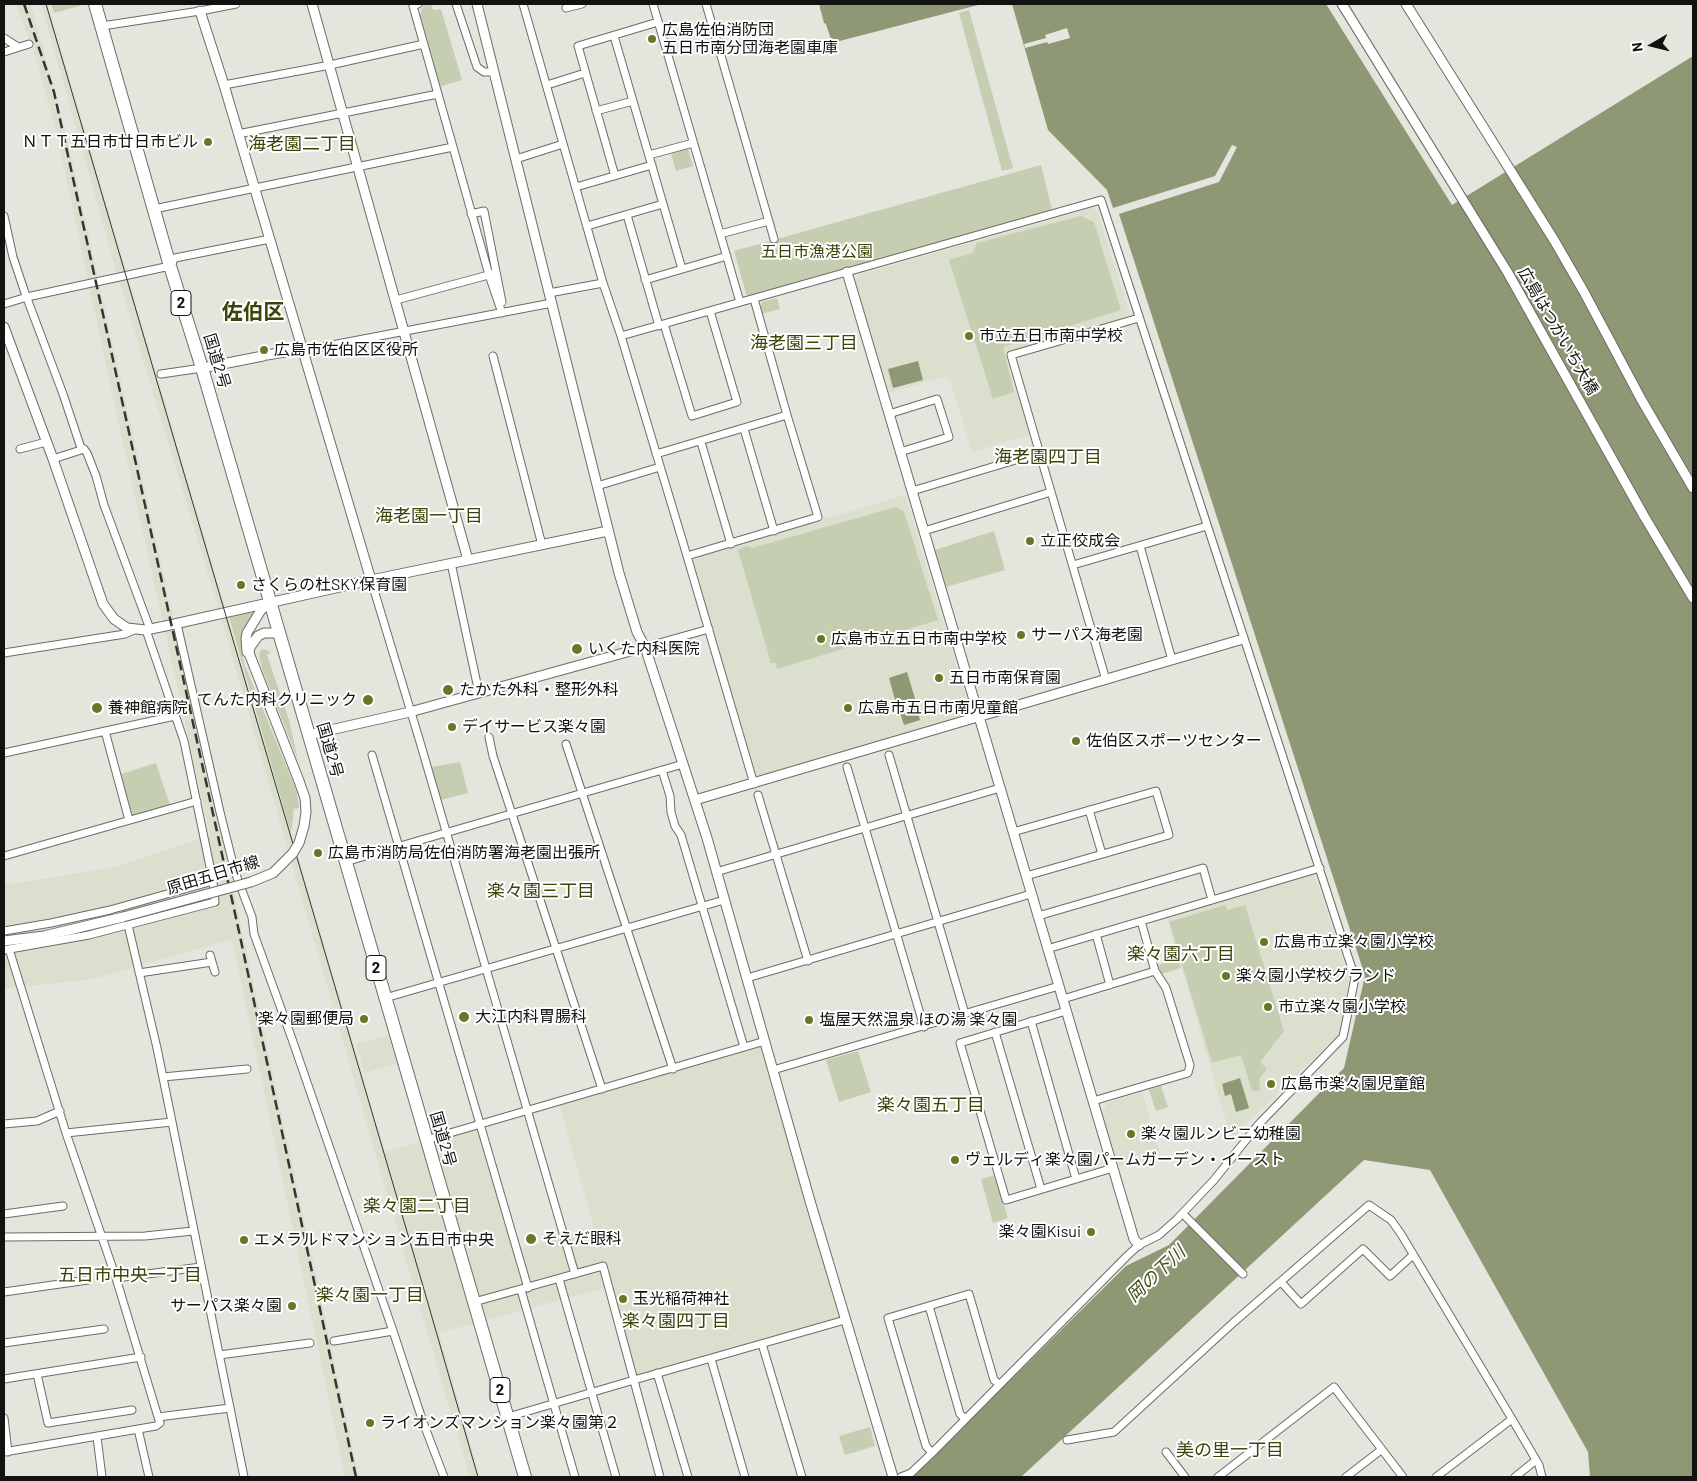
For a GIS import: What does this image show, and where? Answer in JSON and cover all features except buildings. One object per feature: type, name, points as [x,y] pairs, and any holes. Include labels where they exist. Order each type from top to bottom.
[{"type":"highway","name":"国道2号","points":[[95,4],[525,1477]]},
{"type":"street","points":[[102,26],[236,4]]},
{"type":"street","points":[[312,4],[360,167],[468,560]]},
{"type":"street","points":[[418,4],[413,6],[471,214],[502,313]]},
{"type":"street","points":[[456,4],[477,67],[484,72],[494,72]]},
{"type":"street","points":[[477,4],[608,531],[637,632],[645,647],[695,800],[845,1320],[893,1477]]},
{"type":"street","points":[[523,4],[603,283],[621,336],[754,784]]},
{"type":"street","points":[[566,8],[582,4]]},
{"type":"street","points":[[653,4],[740,302]]},
{"type":"street","points":[[706,4],[774,239]]},
{"type":"street","points":[[1406,4],[1554,240],[1641,399],[1693,488]]},
{"type":"street","name":"広島はつかいち大橋","points":[[1344,7],[1508,273],[1644,516],[1693,598]]},
{"type":"street","points":[[200,11],[224,84],[447,833],[575,1274]]},
{"type":"street","points":[[615,176],[578,46],[658,22]]},
{"type":"street","points":[[614,36],[682,269]]},
{"type":"street","points":[[4,38],[18,48]]},
{"type":"street","points":[[4,52],[29,44]]},
{"type":"street","points":[[224,84],[330,65],[424,44]]},
{"type":"street","points":[[547,85],[585,73]]},
{"type":"street","points":[[238,134],[438,94]]},
{"type":"street","points":[[596,111],[633,101]]},
{"type":"street","points":[[649,155],[693,143]]},
{"type":"street","points":[[516,159],[563,144]]},
{"type":"street","points":[[154,209],[453,147]]},
{"type":"street","points":[[576,186],[652,165]]},
{"type":"street","points":[[621,336],[1101,200],[1355,978],[1343,1037],[1258,1125],[1214,1180],[1159,1235],[1139,1245],[932,1453],[910,1472],[901,1477]]},
{"type":"street","points":[[587,226],[663,204]]},
{"type":"street","points":[[471,214],[484,212],[502,313]]},
{"type":"street","points":[[626,215],[645,280],[692,416],[737,402],[710,311]]},
{"type":"street","points":[[4,216],[13,257],[81,448],[84,449],[96,476],[104,505],[148,630],[184,741],[213,881],[215,902],[125,921],[89,935],[6,950],[116,1278],[141,1357],[158,1417],[158,1425],[6,1452],[4,1418]]},
{"type":"street","points":[[720,234],[769,221]]},
{"type":"street","points":[[4,304],[27,297],[170,266],[175,258],[270,239]]},
{"type":"street","points":[[645,280],[726,256]]},
{"type":"street","points":[[396,300],[496,272]]},
{"type":"street","points":[[847,272],[1112,1168],[1134,1239],[1139,1245]]},
{"type":"street","points":[[161,374],[302,349],[306,350],[502,313],[603,283]]},
{"type":"street","points":[[687,556],[818,517],[754,299]]},
{"type":"street","points":[[1106,680],[1011,356],[1139,318]]},
{"type":"street","points":[[4,327],[53,459],[103,604],[118,623],[127,628],[148,630],[371,580],[608,531]]},
{"type":"street","points":[[493,356],[542,545]]},
{"type":"street","points":[[889,414],[938,399],[949,437],[900,452]]},
{"type":"street","points":[[656,454],[787,415]]},
{"type":"street","points":[[744,429],[774,530]]},
{"type":"street","points":[[20,450],[46,442]]},
{"type":"street","points":[[700,442],[731,544]]},
{"type":"street","points":[[53,459],[84,449]]},
{"type":"street","points":[[912,491],[1039,453]]},
{"type":"street","points":[[597,486],[660,467]]},
{"type":"street","points":[[924,531],[1052,492]]},
{"type":"street","points":[[1073,566],[1207,526]]},
{"type":"street","points":[[1140,546],[1172,660]]},
{"type":"street","points":[[451,564],[479,693]]},
{"type":"street","name":"原田五日市線","points":[[4,941],[44,936],[125,921],[252,882],[273,873],[293,853],[299,843],[304,826],[305,798],[246,646],[247,633],[269,602]]},
{"type":"street","points":[[177,624],[215,793],[235,872],[252,917],[254,934],[292,1039],[423,1422],[444,1477]]},
{"type":"street","points":[[4,653],[125,634],[134,630]]},
{"type":"street","points":[[308,735],[410,712],[709,630]]},
{"type":"street","points":[[250,660],[250,647],[258,636],[264,633],[278,633]]},
{"type":"street","points":[[695,800],[1243,639]]},
{"type":"street","points":[[4,753],[175,716]]},
{"type":"street","points":[[105,731],[130,820]]},
{"type":"street","points":[[489,736],[493,756],[602,1089]]},
{"type":"street","points":[[566,744],[673,1069]]},
{"type":"street","points":[[889,754],[965,1014]]},
{"type":"street","points":[[372,755],[528,1288]]},
{"type":"street","points":[[345,862],[683,764]]},
{"type":"street","points":[[848,767],[924,1026]]},
{"type":"street","points":[[662,770],[670,796],[671,812],[675,826],[681,835],[744,1047]]},
{"type":"street","points":[[716,872],[1000,788]]},
{"type":"street","points":[[1013,832],[1156,791],[1169,835],[1026,876]]},
{"type":"street","points":[[758,795],[808,961]]},
{"type":"street","points":[[4,856],[197,802]]},
{"type":"street","points":[[1089,810],[1102,854]]},
{"type":"street","points":[[1038,916],[1203,868],[1212,900]]},
{"type":"street","points":[[1047,948],[1320,868]]},
{"type":"street","points":[[4,931],[110,910],[213,881]]},
{"type":"street","points":[[747,978],[1031,894]]},
{"type":"street","points":[[385,998],[724,900]]},
{"type":"street","points":[[125,921],[163,1077],[244,1477]]},
{"type":"street","points":[[1093,1101],[1188,1073],[1190,1065],[1169,997],[1166,988],[1155,971],[1141,921]]},
{"type":"street","points":[[1096,934],[1110,985]]},
{"type":"street","points":[[139,973],[211,958],[215,972]]},
{"type":"street","points":[[1062,999],[1155,971]]},
{"type":"street","points":[[773,1070],[1059,986]]},
{"type":"street","points":[[1066,1011],[960,1043],[1006,1200],[1112,1168]]},
{"type":"street","points":[[1030,1021],[1076,1179]]},
{"type":"street","points":[[995,1032],[1041,1189]]},
{"type":"street","points":[[426,1140],[765,1041]]},
{"type":"street","points":[[163,1077],[247,1069]]},
{"type":"street","points":[[4,1124],[37,1121],[60,1112]]},
{"type":"street","points":[[66,1133],[172,1122]]},
{"type":"street","points":[[1067,1440],[1114,1432],[1227,1329],[1369,1205],[1391,1220],[1512,1418],[1539,1465],[1542,1477]]},
{"type":"street","points":[[4,1214],[63,1206]]},
{"type":"street","points":[[1186,1216],[1244,1274]]},
{"type":"street","points":[[4,1237],[145,1236],[193,1231]]},
{"type":"street","points":[[1281,1282],[1302,1304],[1363,1249],[1390,1276],[1413,1255]]},
{"type":"street","points":[[474,1302],[603,1266],[660,1477]]},
{"type":"street","points":[[116,1278],[201,1267]]},
{"type":"street","points":[[559,1279],[616,1477]]},
{"type":"street","points":[[4,1292],[88,1280]]},
{"type":"street","points":[[520,1290],[575,1477]]},
{"type":"street","points":[[932,1453],[926,1446],[888,1318],[969,1294],[994,1380],[999,1384]]},
{"type":"street","points":[[929,1306],[960,1414],[965,1419]]},
{"type":"street","points":[[508,1417],[845,1320]]},
{"type":"street","points":[[4,1343],[104,1329]]},
{"type":"street","points":[[334,1341],[393,1331]]},
{"type":"street","points":[[219,1355],[310,1343]]},
{"type":"street","points":[[762,1344],[802,1477]]},
{"type":"street","points":[[4,1379],[141,1357]]},
{"type":"street","points":[[711,1358],[746,1477]]},
{"type":"street","points":[[658,1373],[688,1477]]},
{"type":"street","points":[[37,1374],[48,1423],[132,1410]]},
{"type":"street","points":[[1218,1477],[1334,1387],[1403,1477]]},
{"type":"street","points":[[158,1417],[230,1408]]},
{"type":"street","points":[[1436,1477],[1447,1474],[1512,1418]]},
{"type":"street","points":[[138,1429],[149,1477]]},
{"type":"street","points":[[97,1437],[102,1477]]},
{"type":"street","points":[[1346,1477],[1381,1450]]},
{"type":"street","points":[[1166,1452],[1185,1477]]},
{"type":"street","points":[[1515,1477],[1536,1460]]},
{"type":"shaded area","points":[[16,4],[30,4],[66,134],[224,846],[359,1477],[345,1477],[232,939],[93,979],[4,989],[4,885],[111,868],[210,835],[110,384],[57,134],[34,52]]},
{"type":"shaded area","points":[[41,4],[48,4],[385,1152],[480,1125],[516,1250],[594,1227],[559,1104],[764,1040],[845,1321],[634,1379],[608,1287],[439,1333],[480,1477],[470,1477],[218,607],[117,274]]},
{"type":"shaded area","name":"市立五日市南中学校","points":[[1092,208],[1097,211],[1130,314],[1128,317],[1005,354],[1030,435],[972,452],[950,380],[943,377],[888,393],[855,281],[858,275]]},
{"type":"shaded area","name":"広島市立五日市南中学校","points":[[905,495],[970,711],[968,716],[761,777],[756,774],[691,561],[694,557]]},
{"type":"shaded area","name":"市立楽々園小学校","points":[[1314,873],[1349,980],[1339,1034],[1234,1136],[1228,1128],[1167,917]]},
{"type":"shaded area","points":[[388,1035],[397,1063],[365,1073],[356,1044]]},
{"type":"shaded area","name":"楽々園ルンビニ幼稚園","points":[[1142,1092],[1160,1154],[1117,1167],[1102,1114],[1107,1103]]},
{"type":"green space","points":[[51,4],[83,4],[83,5],[54,13]]},
{"type":"green space","points":[[431,4],[433,10],[441,9],[462,80],[439,87],[419,18],[423,5]]},
{"type":"green space","points":[[969,10],[1013,168],[1002,171],[959,13]]},
{"type":"green space","points":[[688,148],[693,166],[676,171],[671,153]]},
{"type":"green space","name":"五日市漁港公園","points":[[1041,165],[1052,210],[747,297],[734,251]]},
{"type":"green space","points":[[1081,216],[1094,222],[1121,310],[1003,347],[1014,392],[993,399],[949,260],[973,253],[977,243]]},
{"type":"green space","points":[[777,298],[780,309],[761,314],[759,308],[762,302]]},
{"type":"green space","points":[[896,507],[904,512],[938,620],[777,669],[776,663],[771,663],[738,550],[747,546],[752,548]]},
{"type":"green space","points":[[994,531],[1005,570],[946,587],[935,550]]},
{"type":"green space","points":[[255,613],[241,640],[241,651],[245,666],[297,792],[299,808],[294,809],[291,833],[229,617]]},
{"type":"green space","points":[[264,649],[271,652],[267,655],[289,720],[298,760],[262,669],[259,655],[260,651]]},
{"type":"green space","points":[[460,762],[468,793],[441,800],[431,767]]},
{"type":"green space","points":[[156,763],[170,805],[132,816],[121,774]]},
{"type":"green space","name":"楽々園小学校グランド","points":[[1225,905],[1228,910],[1245,905],[1284,1031],[1260,1062],[1267,1069],[1259,1079],[1260,1091],[1252,1091],[1241,1055],[1212,1063],[1169,922]]},
{"type":"green space","points":[[1178,959],[1181,968],[1161,974],[1158,965]]},
{"type":"green space","points":[[858,1051],[871,1092],[839,1102],[826,1060]]},
{"type":"green space","points":[[1161,1086],[1168,1107],[1156,1111],[1149,1090]]},
{"type":"green space","points":[[995,1175],[1008,1218],[993,1223],[981,1179]]},
{"type":"green space","points":[[870,1427],[875,1446],[845,1455],[839,1436]]},
{"type":"water","points":[[819,4],[982,4],[832,43]]},
{"type":"water","name":"岡の下川","points":[[1012,4],[1326,4],[1452,205],[1693,56],[1693,1477],[1590,1477],[1588,1452],[1430,1170],[1364,1160],[1021,1477],[912,1477],[1126,1266],[1169,1245],[1344,1068],[1365,976],[1119,214],[1219,182],[1237,147],[1232,145],[1215,176],[1113,208],[1107,190],[1048,130]]},
{"type":"water","points":[[918,361],[923,380],[893,388],[888,369]]},
{"type":"water","points":[[907,672],[916,702],[897,707],[889,678]]},
{"type":"water","points":[[917,708],[920,720],[904,725],[900,713]]},
{"type":"water","points":[[1240,1078],[1249,1108],[1236,1112],[1231,1094],[1225,1096],[1222,1084]]},
{"type":"pier","points":[[1067,28],[1070,38],[1025,48],[1024,44],[1046,38],[1045,35]]},
{"type":"tram line","points":[[46,4],[478,1477]]},
{"type":"railway","points":[[24,4],[54,92],[238,927],[356,1477]]},
{"type":"place","name":"広島佐伯消防団 五日市南分団海老園車庫","points":[[652,39]]},
{"type":"place","name":"ＮＴＴ五日市廿日市ビル","points":[[208,142]]},
{"type":"place","name":"市立五日市南中学校","points":[[969,336]]},
{"type":"place","name":"広島市佐伯区区役所","points":[[264,350]]},
{"type":"place","name":"立正佼成会","points":[[1030,541]]},
{"type":"place","name":"さくらの杜SKY保育園","points":[[241,585]]},
{"type":"place","name":"サーパス海老園","points":[[1021,635]]},
{"type":"place","name":"広島市立五日市南中学校","points":[[821,639]]},
{"type":"place","name":"いくた内科医院","points":[[577,649]]},
{"type":"place","name":"五日市南保育園","points":[[939,678]]},
{"type":"place","name":"たかた外科・整形外科","points":[[448,690]]},
{"type":"place","name":"てんた内科クリニック","points":[[368,700]]},
{"type":"place","name":"養神館病院","points":[[97,708]]},
{"type":"place","name":"広島市五日市南児童館","points":[[848,708]]},
{"type":"place","name":"デイサービス楽々園","points":[[452,727]]},
{"type":"place","name":"佐伯区スポーツセンター","points":[[1076,741]]},
{"type":"place","name":"広島市消防局佐伯消防署海老園出張所","points":[[318,853]]},
{"type":"place","name":"広島市立楽々園小学校","points":[[1264,942]]},
{"type":"place","name":"楽々園小学校グランド","points":[[1226,976]]},
{"type":"place","name":"市立楽々園小学校","points":[[1268,1007]]},
{"type":"place","name":"大江内科胃腸科","points":[[464,1017]]},
{"type":"place","name":"楽々園郵便局","points":[[364,1019]]},
{"type":"place","name":"塩屋天然温泉 ほの湯 楽々園","points":[[809,1020]]},
{"type":"place","name":"広島市楽々園児童館","points":[[1271,1084]]},
{"type":"place","name":"楽々園ルンビニ幼稚園","points":[[1131,1134]]},
{"type":"place","name":"ヴェルディ楽々園パームガーデン・イースト","points":[[955,1160]]},
{"type":"place","name":"楽々園Kisui","points":[[1091,1232]]},
{"type":"place","name":"そえだ眼科","points":[[531,1239]]},
{"type":"place","name":"エメラルドマンション五日市中央","points":[[244,1240]]},
{"type":"place","name":"玉光稲荷神社","points":[[623,1299]]},
{"type":"place","name":"サーパス楽々園","points":[[292,1306]]},
{"type":"place","name":"ライオンズマンション楽々園第２","points":[[370,1423]]},
{"type":"district","name":"海老園二丁目","points":[[302,144]]},
{"type":"district","name":"佐伯区","points":[[253,312]]},
{"type":"district","name":"海老園三丁目","points":[[804,343]]},
{"type":"district","name":"海老園四丁目","points":[[1048,457]]},
{"type":"district","name":"海老園一丁目","points":[[429,516]]},
{"type":"district","name":"楽々園三丁目","points":[[541,891]]},
{"type":"district","name":"楽々園六丁目","points":[[1181,954]]},
{"type":"district","name":"楽々園五丁目","points":[[931,1105]]},
{"type":"district","name":"楽々園二丁目","points":[[417,1206]]},
{"type":"district","name":"五日市中央一丁目","points":[[130,1275]]},
{"type":"district","name":"楽々園一丁目","points":[[370,1295]]},
{"type":"district","name":"楽々園四丁目","points":[[676,1321]]},
{"type":"district","name":"美の里一丁目","points":[[1230,1450]]}]
